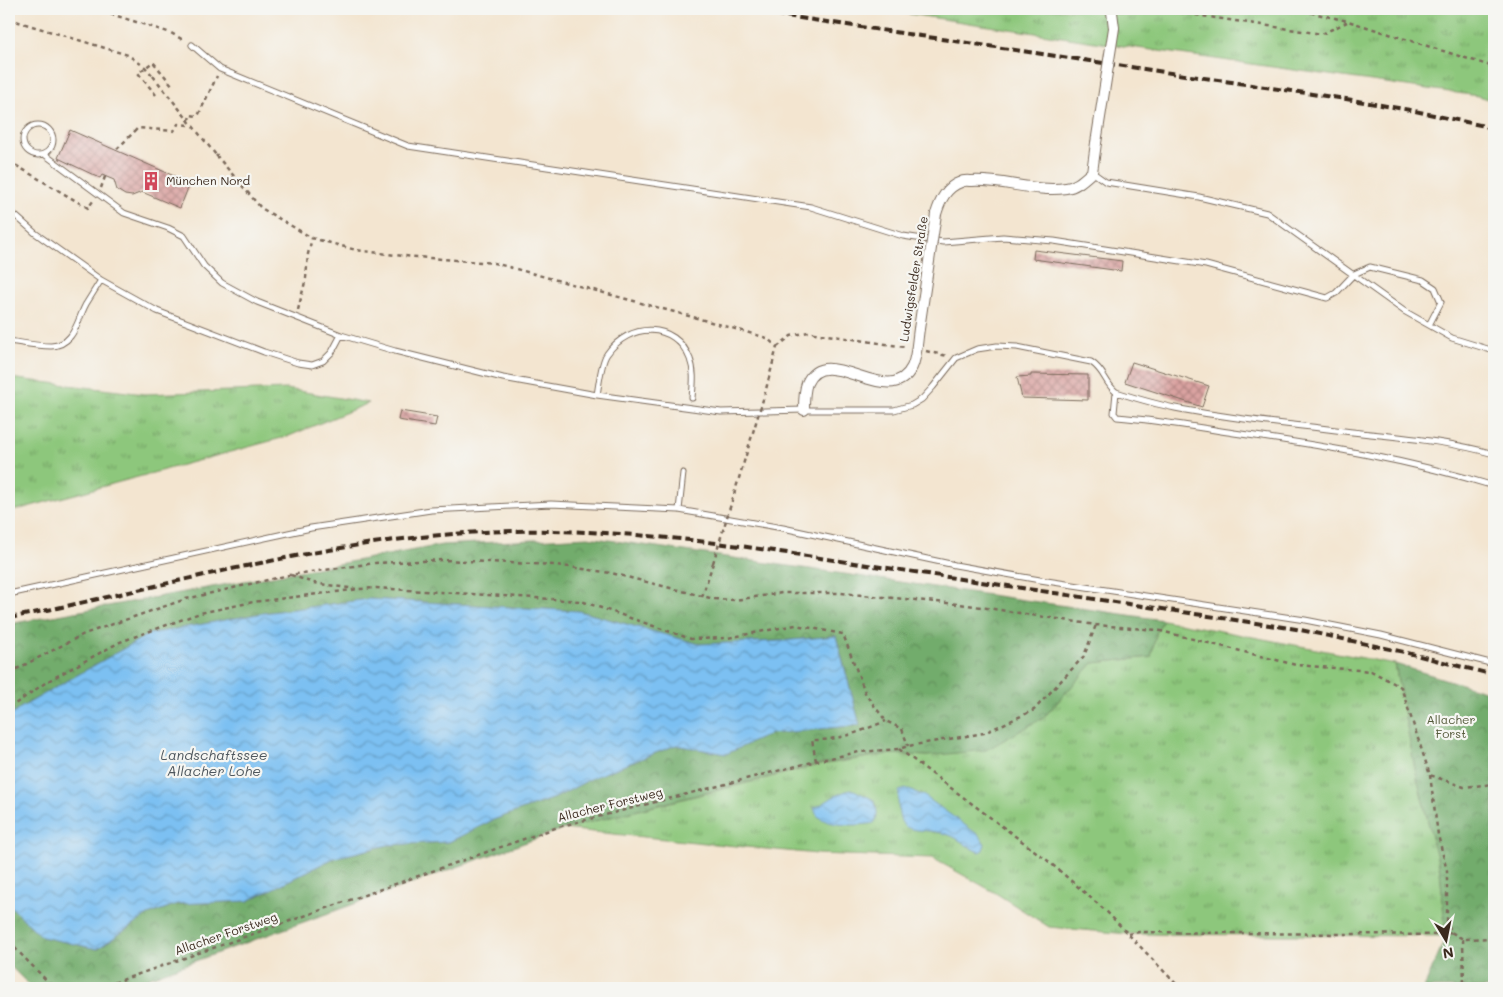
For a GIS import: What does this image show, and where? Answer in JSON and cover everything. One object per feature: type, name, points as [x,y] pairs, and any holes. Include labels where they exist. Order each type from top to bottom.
[{"type":"street","points":[[1092,172],[1114,28],[1111,10]]},
{"type":"street","name":"Ludwigsfelder Straße","points":[[804,410],[806,385],[810,378],[818,371],[827,368],[836,369],[874,381],[890,382],[898,381],[910,371],[921,350],[919,329],[936,214],[939,202],[947,191],[961,181],[982,180],[1029,187],[1066,188],[1078,183],[1092,172]]},
{"type":"lane","points":[[192,45],[220,69],[408,146],[810,206],[903,236],[942,242],[1012,237],[1206,265],[1326,298],[1336,294],[1354,274],[1370,267],[1423,280],[1435,288],[1441,302],[1429,325]]},
{"type":"lane","points":[[44,154],[51,148],[53,138],[48,129],[39,125],[34,126],[24,136],[26,149],[34,155],[44,154],[124,213],[168,228],[184,236],[204,266],[222,283],[256,302],[341,335],[395,351],[503,378],[597,395],[721,412],[894,410],[912,405],[922,399],[956,358],[977,348],[997,346],[1018,348],[1091,362],[1100,368],[1110,388],[1116,392],[1173,407],[1207,414],[1432,441],[1468,447],[1494,454]]},
{"type":"lane","points":[[1092,172],[1106,182],[1199,197],[1267,213],[1404,311],[1452,338],[1494,351]]},
{"type":"lane","points":[[9,210],[36,233],[101,280],[156,311],[298,363],[312,365],[323,361],[332,352],[341,335]]},
{"type":"lane","points":[[9,340],[52,346],[65,342],[76,329],[86,304],[101,280]]},
{"type":"lane","points":[[597,395],[606,355],[622,338],[637,331],[655,330],[673,336],[685,348],[691,361],[694,375],[692,398]]},
{"type":"lane","points":[[1116,392],[1114,413],[1116,418],[1278,439],[1363,454],[1461,476],[1494,486]]},
{"type":"lane","points":[[679,510],[683,473]]},
{"type":"lane","points":[[9,594],[311,528],[431,510],[551,504],[679,510],[782,528],[1040,580],[1305,620],[1381,635],[1494,664]]},
{"type":"path","points":[[95,9],[171,32],[192,45]]},
{"type":"path","points":[[1111,10],[1145,9]]},
{"type":"path","points":[[1156,9],[1322,34],[1348,21]]},
{"type":"path","points":[[1295,9],[1348,21],[1494,67]]},
{"type":"path","points":[[9,19],[128,55],[145,67],[261,208],[312,238],[356,250],[494,264],[767,338],[777,347]]},
{"type":"path","points":[[156,95],[138,73],[153,62],[173,86]]},
{"type":"path","points":[[117,150],[138,128],[174,131],[178,124],[188,125],[190,115],[198,116],[220,69]]},
{"type":"path","points":[[9,168],[12,165],[17,166],[88,208],[98,194],[106,174]]},
{"type":"path","points":[[296,318],[306,278],[308,254],[312,238]]},
{"type":"path","points":[[702,596],[765,393],[777,347],[791,336],[808,332],[944,355]]},
{"type":"path","points":[[9,673],[84,634],[186,599],[290,575],[375,563],[443,560],[556,565],[611,573],[714,600],[735,600],[782,593],[840,593],[968,605],[1096,625],[1157,630],[1296,665],[1371,671],[1401,687],[1430,775],[1438,835],[1447,871],[1447,921],[1451,932],[1463,939],[1494,938]]},
{"type":"path","points":[[290,575],[313,583],[360,589]]},
{"type":"path","points":[[9,708],[48,681],[120,642],[200,613],[253,602],[376,588],[581,601],[691,639],[728,638],[796,625],[842,634],[866,695],[886,721],[902,729],[908,746]]},
{"type":"path","name":"Allacher Forstweg","points":[[99,988],[558,827],[816,761],[859,752],[899,749],[984,734],[1034,710],[1084,656],[1096,625]]},
{"type":"path","points":[[816,761],[812,740],[828,740],[849,736],[886,721]]},
{"type":"path","points":[[899,749],[1047,860],[1106,911],[1180,988]]},
{"type":"path","points":[[1430,775],[1464,787],[1494,784]]},
{"type":"path","points":[[1128,934],[1139,932],[1446,935],[1451,932]]},
{"type":"path","points":[[1463,939],[1464,988]]},
{"type":"path","points":[[9,942],[54,988]]},
{"type":"green space","points":[[876,9],[1494,10],[1494,101],[1478,96]]},
{"type":"green space","points":[[9,378],[144,394],[287,389],[369,403],[289,436],[9,512]]},
{"type":"green space","points":[[588,537],[1163,620],[1157,630],[1151,657],[1093,663],[1043,718],[986,750],[928,756],[888,754],[815,765],[563,829],[120,988],[32,988],[9,965],[9,905],[42,937],[97,949],[148,915],[177,904],[248,901],[334,858],[388,845],[449,842],[493,820],[557,797],[594,777],[676,745],[726,754],[770,734],[860,725],[836,636],[780,641],[699,644],[579,611],[369,599],[263,613],[149,634],[20,708],[9,718],[9,624],[442,545]]},
{"type":"green space","points":[[1163,620],[1395,664],[1415,769],[1440,870],[1446,936],[1128,934],[1049,927],[994,892],[932,858],[817,854],[563,829],[815,766],[888,754],[928,756],[1043,718],[1093,663],[1151,657],[1157,630]]},
{"type":"green space","name":"Allacher Forst","points":[[1395,664],[1494,694],[1494,988],[1424,988],[1446,936],[1440,870],[1415,769]]},
{"type":"water","name":"Landschaftssee Allacher Lohe","points":[[369,599],[579,611],[699,644],[780,641],[836,636],[860,725],[770,734],[726,754],[676,745],[594,777],[557,797],[493,820],[449,842],[388,845],[334,858],[248,901],[177,904],[148,915],[97,949],[42,937],[9,905],[9,718],[20,708],[149,634],[263,613]]},
{"type":"water","points":[[906,789],[923,795],[980,836],[985,844],[983,850],[979,852],[949,835],[917,830],[904,825],[900,818],[898,807],[899,791]]},
{"type":"water","points":[[850,790],[854,790],[874,800],[877,818],[874,823],[861,825],[836,824],[822,819],[816,814],[814,808]]},
{"type":"building","points":[[70,130],[190,183],[180,208],[142,192],[132,196],[125,195],[117,190],[114,180],[102,175],[100,178],[58,158]]},
{"type":"building","points":[[1034,250],[1122,261],[1121,271],[1033,259]]},
{"type":"building","points":[[1132,362],[1209,386],[1202,407],[1125,382]]},
{"type":"building","points":[[1031,374],[1088,375],[1088,400],[1022,398],[1017,377],[1031,376]]},
{"type":"building","points":[[400,411],[437,417],[435,426],[398,420]]},
{"type":"railway","points":[[739,9],[1346,99],[1410,110],[1494,128]]},
{"type":"railway","points":[[9,618],[272,561],[378,542],[431,536],[509,531],[586,532],[663,537],[740,546],[1296,629],[1404,652],[1494,675]]},
{"type":"place","name":"München Nord","points":[[151,181]]}]
